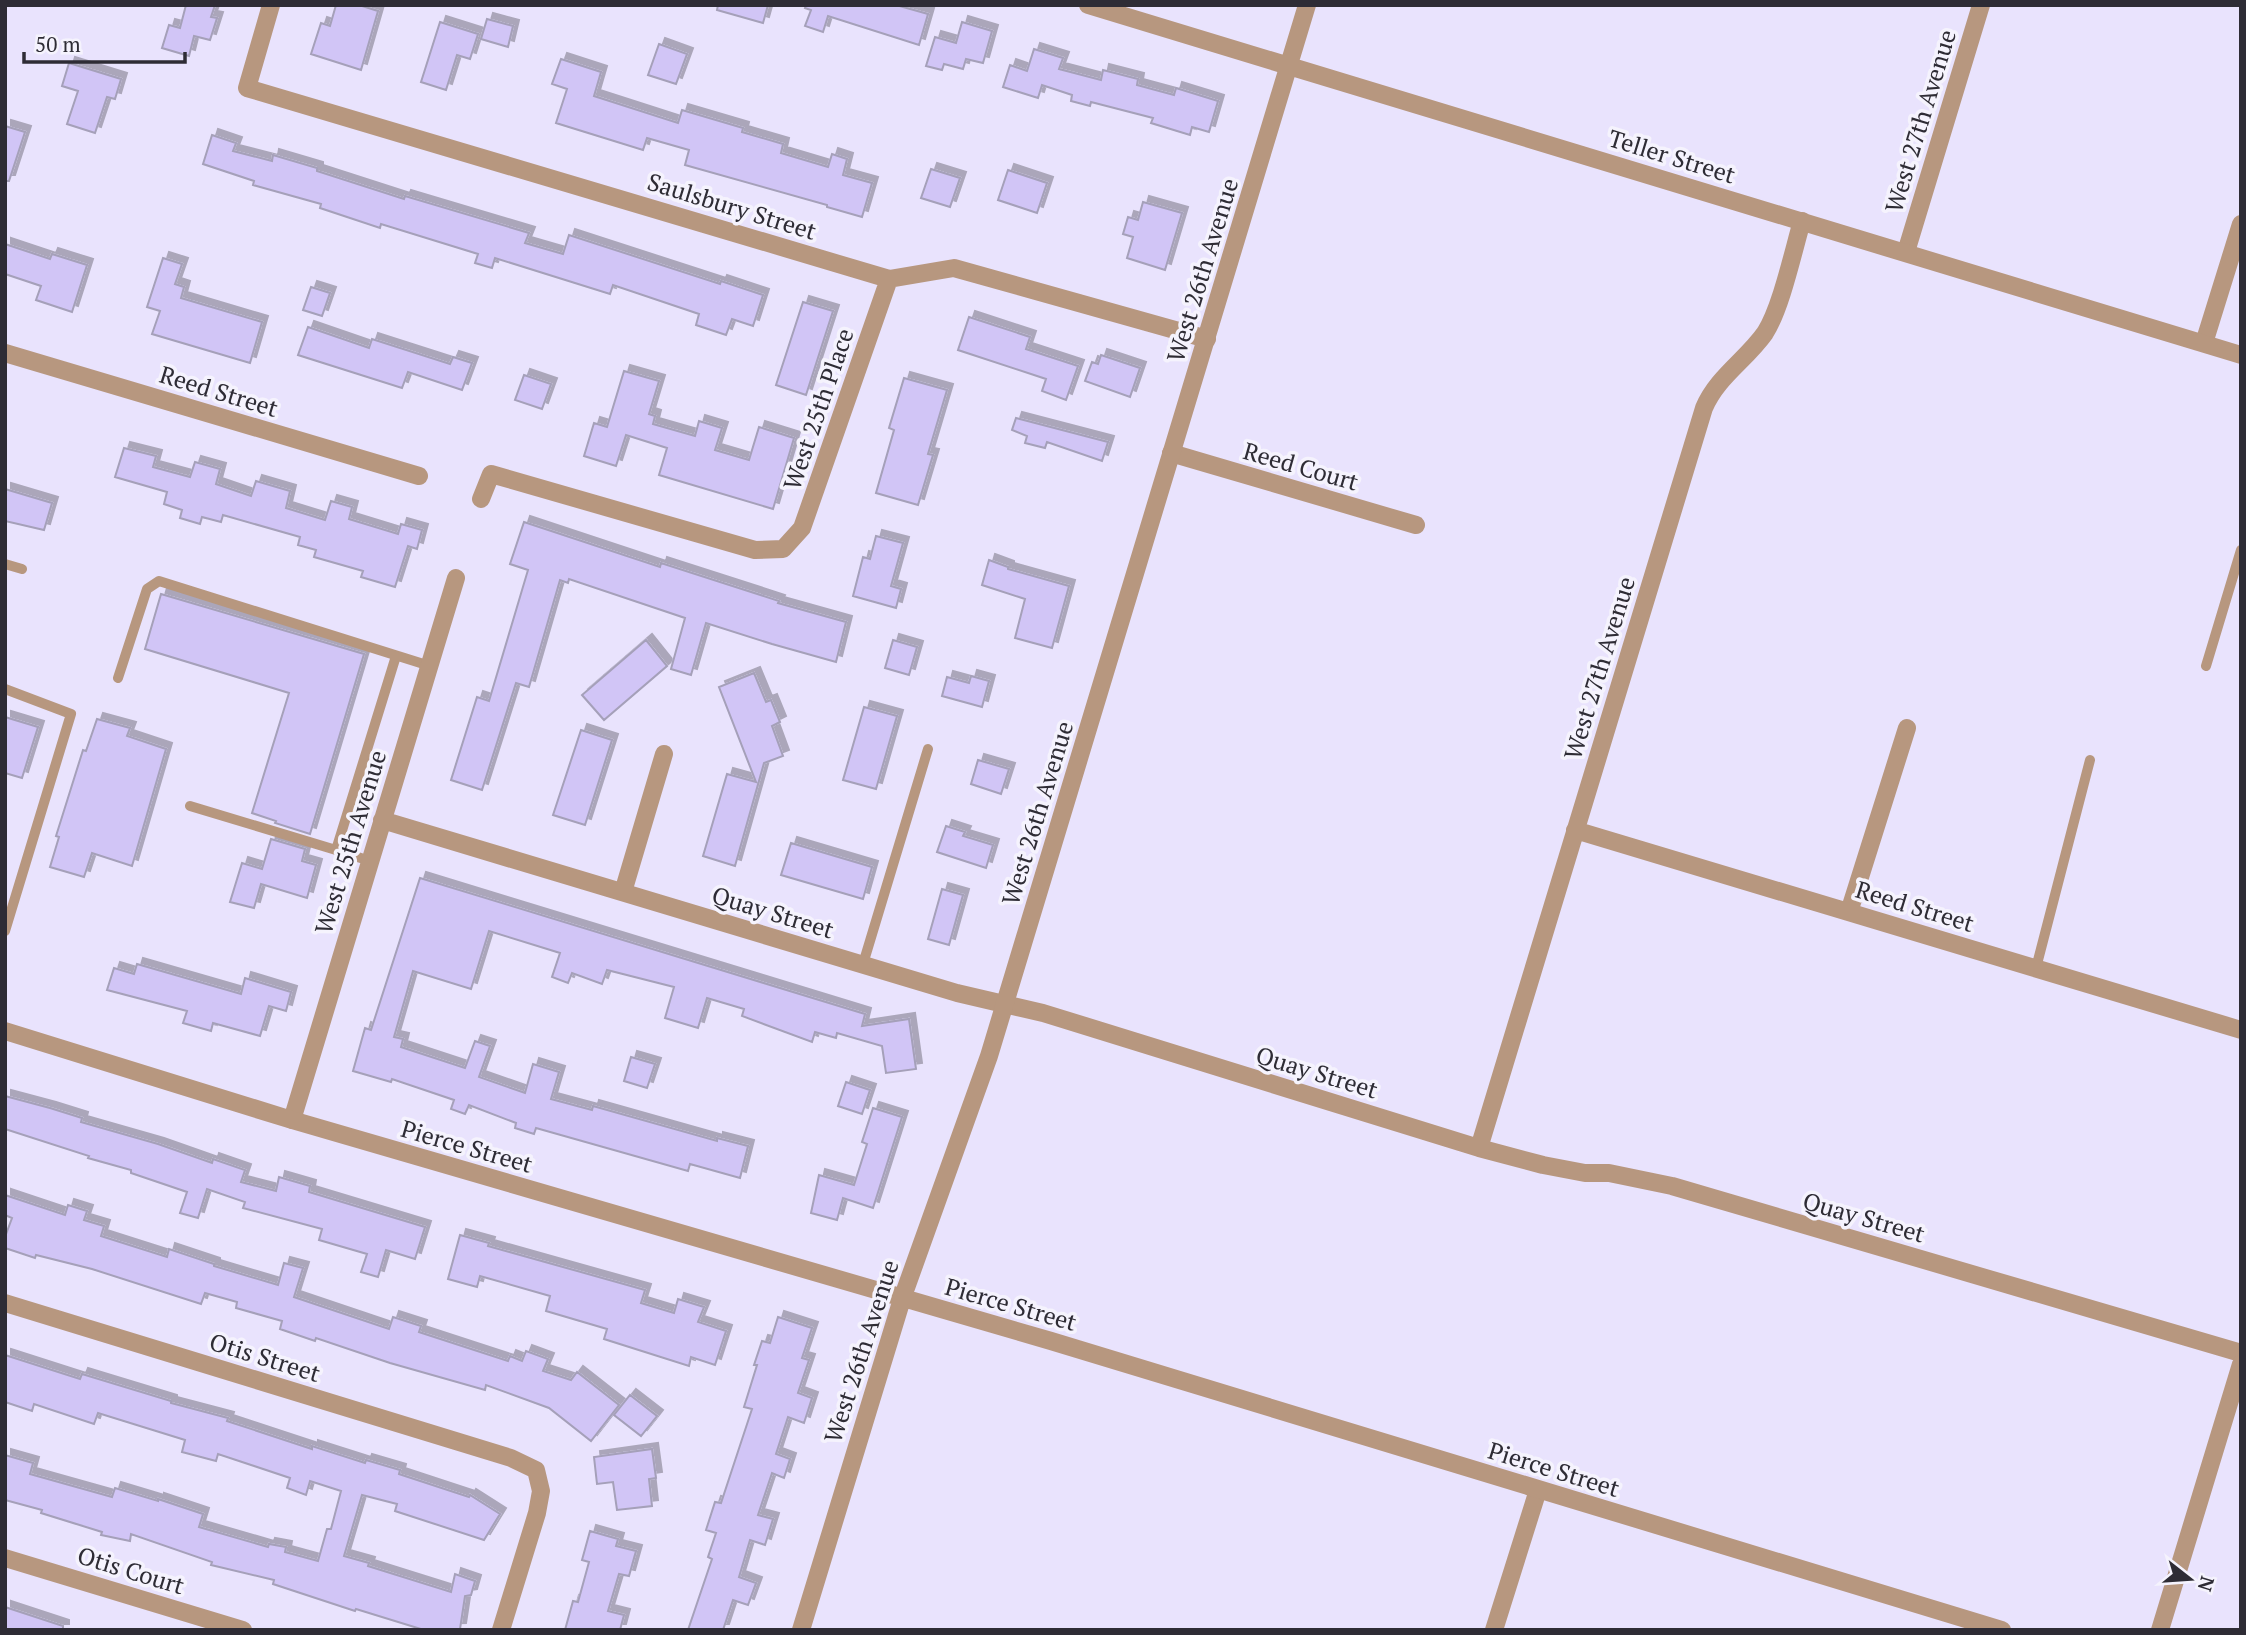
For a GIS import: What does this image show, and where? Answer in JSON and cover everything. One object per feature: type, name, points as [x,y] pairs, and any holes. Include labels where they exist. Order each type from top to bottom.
[{"type":"street","name":"Saulsbury Street","points":[[271,5],[247,88],[889,279],[954,268],[1207,339]]},
{"type":"street","name":"Teller Street","points":[[1088,5],[2241,355]]},
{"type":"street","name":"West 26th Avenue","points":[[801,1630],[902,1298],[975,1098],[1005,1004],[1307,5]]},
{"type":"street","name":"West 27th Avenue","points":[[1906,252],[1981,5]]},
{"type":"street","name":"West 27th Avenue","points":[[1479,1148],[1704,408],[1721,380],[1754,347],[1767,329],[1802,221]]},
{"type":"street","points":[[2204,344],[2241,224]]},
{"type":"street","name":"West 25th Place","points":[[481,499],[491,474],[755,550],[783,549],[802,528],[889,279]]},
{"type":"street","name":"Reed Street","points":[[5,353],[419,476]]},
{"type":"street","name":"Reed Court","points":[[1171,453],[1416,525]]},
{"type":"street","name":"West 25th Avenue","points":[[292,1119],[456,578]]},
{"type":"street","points":[[1849,912],[1907,728]]},
{"type":"street","points":[[623,892],[664,754]]},
{"type":"street","name":"Quay Street","points":[[382,820],[957,993],[1044,1013],[1479,1148],[1543,1165],[1585,1173],[1609,1173],[1672,1185],[2241,1353]]},
{"type":"street","name":"Reed Street","points":[[1575,830],[2241,1030]]},
{"type":"street","name":"Pierce Street","points":[[5,1031],[292,1119],[1051,1341],[2002,1630]]},
{"type":"street","name":"Otis Street","points":[[5,1303],[511,1458],[536,1470],[541,1491],[537,1513],[501,1630]]},
{"type":"street","points":[[2160,1630],[2241,1364]]},
{"type":"street","points":[[1494,1630],[1538,1490]]},
{"type":"street","name":"Otis Court","points":[[5,1558],[243,1630]]},
{"type":"lane","points":[[2206,666],[2241,550]]},
{"type":"lane","points":[[5,564],[22,569]]},
{"type":"lane","points":[[118,678],[147,589],[159,581],[430,666]]},
{"type":"lane","points":[[336,850],[396,656]]},
{"type":"lane","points":[[5,689],[71,714],[5,931]]},
{"type":"lane","points":[[863,964],[928,749]]},
{"type":"lane","points":[[2036,968],[2090,760]]},
{"type":"lane","points":[[190,806],[370,861]]},
{"type":"building","points":[[186,5],[215,5],[211,17],[217,18],[210,40],[194,36],[189,56],[162,48],[169,25],[180,28]]},
{"type":"building","points":[[336,5],[359,5],[378,11],[361,70],[311,54],[321,23],[330,26]]},
{"type":"building","points":[[718,5],[768,5],[763,23],[717,10]]},
{"type":"building","points":[[806,5],[896,5],[928,14],[919,45],[828,16],[823,32],[805,26],[811,10],[805,8]]},
{"type":"building","points":[[487,19],[513,26],[508,47],[481,39]]},
{"type":"building","points":[[440,22],[478,34],[470,59],[457,55],[446,90],[421,82]]},
{"type":"building","points":[[962,22],[992,31],[983,63],[966,59],[963,69],[944,64],[942,70],[926,66],[935,37],[956,43]]},
{"type":"building","points":[[659,44],[687,54],[676,84],[648,75]]},
{"type":"building","points":[[1034,49],[1063,58],[1059,69],[1101,80],[1103,70],[1138,79],[1137,85],[1174,95],[1176,88],[1218,101],[1209,132],[1192,127],[1190,135],[1151,123],[1153,118],[1091,102],[1090,106],[1071,101],[1072,95],[1042,85],[1038,98],[1003,87],[1010,65],[1027,71]]},
{"type":"building","points":[[561,59],[601,72],[594,96],[678,123],[682,110],[743,128],[742,132],[783,144],[781,153],[828,167],[832,154],[847,159],[843,175],[872,183],[862,217],[685,165],[689,150],[647,138],[643,150],[556,123],[567,89],[552,84]]},
{"type":"building","points":[[69,63],[121,79],[115,99],[107,97],[95,133],[67,124],[78,91],[62,86]]},
{"type":"building","points":[[5,126],[25,132],[9,181],[5,181]]},
{"type":"building","points":[[212,135],[236,143],[233,151],[272,161],[273,155],[404,199],[405,196],[529,233],[525,243],[563,254],[569,235],[720,284],[721,281],[763,295],[753,326],[732,319],[726,335],[696,325],[699,314],[613,285],[610,294],[495,258],[492,268],[475,263],[478,254],[381,224],[380,228],[320,208],[321,204],[253,185],[254,181],[203,164]]},
{"type":"building","points":[[931,169],[960,178],[950,207],[921,198]]},
{"type":"building","points":[[1008,170],[1047,183],[1037,213],[998,200]]},
{"type":"building","points":[[1143,202],[1182,213],[1165,270],[1127,258],[1133,237],[1123,234],[1128,217],[1138,220]]},
{"type":"building","points":[[5,244],[50,259],[52,254],[87,265],[72,312],[36,300],[41,286],[5,274]]},
{"type":"building","points":[[163,258],[182,264],[175,284],[184,287],[181,298],[262,322],[250,363],[152,334],[160,311],[147,307]]},
{"type":"building","points":[[311,287],[330,293],[322,316],[303,310]]},
{"type":"building","points":[[803,302],[833,311],[806,395],[776,385]]},
{"type":"building","points":[[969,317],[1030,337],[1026,349],[1078,366],[1066,400],[1042,391],[1046,379],[958,350]]},
{"type":"building","points":[[308,327],[369,348],[372,339],[450,364],[453,357],[472,363],[462,390],[408,372],[402,388],[298,355]]},
{"type":"building","points":[[1101,355],[1140,368],[1130,397],[1085,381],[1092,362],[1098,364]]},
{"type":"building","points":[[624,371],[659,381],[649,414],[655,416],[653,424],[695,436],[699,421],[722,428],[715,450],[749,460],[759,427],[794,438],[773,509],[659,475],[667,448],[626,435],[616,466],[584,456],[594,423],[607,427]]},
{"type":"building","points":[[524,375],[551,384],[542,409],[515,400]]},
{"type":"building","points":[[904,378],[947,390],[928,454],[933,455],[918,505],[876,493],[894,430],[889,428]]},
{"type":"building","points":[[1016,418],[1108,442],[1102,461],[1047,442],[1045,448],[1025,443],[1027,436],[1012,430]]},
{"type":"building","points":[[124,448],[156,456],[153,467],[190,477],[195,462],[220,469],[216,484],[251,496],[256,481],[290,491],[286,508],[325,520],[331,501],[352,507],[349,519],[398,534],[401,524],[422,530],[417,549],[408,546],[395,587],[361,577],[363,571],[314,557],[316,550],[298,545],[300,537],[223,515],[221,522],[202,517],[200,524],[180,518],[182,510],[164,504],[167,492],[115,477]]},
{"type":"building","points":[[5,489],[52,503],[44,530],[5,521]]},
{"type":"building","points":[[524,522],[660,567],[661,563],[779,601],[778,603],[846,622],[836,662],[706,623],[691,675],[671,669],[685,618],[569,579],[568,583],[560,580],[529,687],[516,683],[482,790],[451,780],[477,697],[489,701],[528,570],[510,564]]},
{"type":"building","points":[[876,536],[903,543],[891,586],[901,589],[896,608],[853,596],[863,557],[870,559]]},
{"type":"building","points":[[989,560],[1008,569],[1069,586],[1052,648],[1015,638],[1025,599],[982,585]]},
{"type":"building","points":[[161,594],[364,654],[310,834],[252,813],[289,693],[145,649]]},
{"type":"building","points":[[646,640],[667,666],[604,720],[582,695]]},
{"type":"building","points":[[893,640],[917,647],[909,675],[885,668]]},
{"type":"building","points":[[754,673],[766,702],[771,700],[780,722],[772,726],[783,756],[764,763],[735,866],[703,856],[727,774],[756,782],[719,687]]},
{"type":"building","points":[[971,676],[989,681],[982,707],[942,696],[947,677],[969,683]]},
{"type":"building","points":[[864,707],[897,716],[876,789],[843,780]]},
{"type":"building","points":[[5,717],[38,727],[22,778],[5,773]]},
{"type":"building","points":[[97,719],[130,728],[127,736],[166,749],[132,866],[92,853],[84,877],[50,867],[59,837],[56,836],[83,750],[86,751]]},
{"type":"building","points":[[581,730],[612,740],[585,825],[553,815]]},
{"type":"building","points":[[978,760],[1009,769],[1001,794],[971,784]]},
{"type":"building","points":[[946,826],[965,832],[963,836],[993,845],[986,868],[937,852]]},
{"type":"building","points":[[271,839],[305,849],[302,861],[316,865],[307,898],[261,884],[254,908],[230,902],[242,863],[262,869]]},
{"type":"building","points":[[791,843],[872,867],[863,899],[781,875]]},
{"type":"building","points":[[420,878],[865,1014],[862,1026],[909,1019],[916,1069],[886,1073],[882,1046],[837,1033],[836,1038],[815,1032],[812,1042],[742,1016],[744,1009],[707,998],[698,1028],[665,1018],[674,987],[607,970],[602,984],[572,973],[568,983],[552,977],[560,953],[489,931],[471,989],[413,971],[394,1037],[403,1039],[401,1047],[465,1068],[475,1041],[490,1046],[479,1077],[525,1093],[533,1064],[559,1072],[551,1099],[592,1110],[593,1106],[717,1141],[717,1138],[748,1146],[740,1178],[690,1164],[688,1171],[536,1128],[534,1134],[515,1128],[516,1123],[469,1105],[465,1114],[451,1109],[454,1100],[392,1079],[391,1082],[353,1071],[365,1028],[371,1030]]},
{"type":"building","points":[[942,889],[963,895],[949,945],[928,939]]},
{"type":"building","points":[[137,964],[241,994],[245,978],[291,992],[286,1011],[269,1006],[260,1036],[213,1023],[211,1031],[183,1023],[187,1011],[107,990],[114,968],[134,974]]},
{"type":"building","points":[[631,1057],[655,1064],[647,1088],[624,1081]]},
{"type":"building","points":[[846,1082],[870,1090],[862,1114],[838,1106]]},
{"type":"building","points":[[5,1096],[82,1118],[81,1122],[212,1163],[213,1159],[245,1170],[241,1182],[276,1191],[279,1177],[310,1186],[309,1192],[425,1227],[415,1259],[386,1250],[378,1277],[361,1272],[367,1254],[319,1240],[322,1229],[243,1208],[245,1202],[207,1189],[198,1218],[180,1213],[187,1192],[131,1173],[131,1170],[5,1129]]},
{"type":"building","points":[[873,1108],[902,1117],[873,1208],[843,1198],[837,1220],[811,1213],[819,1175],[854,1185],[867,1144],[862,1142]]},
{"type":"building","points":[[5,1195],[65,1215],[68,1205],[87,1211],[84,1220],[104,1226],[101,1236],[167,1257],[169,1249],[278,1285],[284,1263],[303,1268],[294,1297],[389,1329],[393,1317],[421,1326],[419,1332],[508,1361],[510,1356],[522,1361],[526,1351],[548,1359],[543,1371],[571,1380],[577,1372],[619,1405],[591,1441],[549,1408],[486,1385],[485,1390],[390,1363],[316,1338],[315,1341],[280,1329],[282,1321],[236,1308],[237,1302],[205,1293],[201,1304],[92,1269],[36,1255],[35,1258],[5,1248],[5,1237],[12,1218],[5,1215]]},
{"type":"building","points":[[460,1235],[489,1243],[488,1246],[645,1290],[641,1303],[674,1313],[678,1299],[704,1307],[698,1322],[726,1331],[715,1365],[691,1357],[689,1366],[604,1339],[607,1329],[546,1311],[550,1296],[480,1276],[477,1287],[448,1279]]},
{"type":"building","points":[[778,1317],[812,1328],[802,1358],[809,1360],[798,1393],[812,1398],[804,1423],[788,1417],[776,1454],[790,1459],[784,1478],[772,1473],[758,1515],[773,1519],[765,1545],[750,1540],[739,1577],[756,1583],[748,1605],[733,1600],[723,1630],[688,1630],[712,1559],[708,1557],[716,1533],[706,1530],[715,1502],[721,1503],[752,1409],[744,1407],[762,1341],[770,1343]]},
{"type":"building","points":[[5,1355],[80,1379],[82,1374],[228,1418],[227,1421],[312,1449],[312,1446],[365,1463],[366,1460],[400,1470],[399,1474],[469,1497],[470,1495],[500,1514],[484,1540],[395,1511],[397,1504],[362,1495],[344,1556],[451,1592],[455,1574],[475,1581],[471,1595],[465,1596],[460,1629],[424,1630],[356,1609],[355,1611],[273,1584],[274,1580],[211,1565],[212,1562],[131,1534],[130,1541],[101,1535],[102,1532],[41,1513],[42,1510],[5,1500],[5,1455],[33,1463],[30,1474],[112,1497],[115,1488],[158,1499],[203,1514],[199,1527],[268,1547],[269,1544],[286,1547],[285,1552],[318,1561],[327,1529],[331,1529],[341,1491],[310,1481],[306,1495],[287,1488],[290,1478],[218,1454],[216,1461],[182,1452],[185,1440],[98,1413],[94,1424],[34,1404],[32,1411],[5,1402]]},
{"type":"building","points":[[630,1395],[657,1416],[641,1436],[614,1415]]},
{"type":"building","points":[[652,1449],[656,1478],[649,1479],[652,1506],[617,1510],[613,1482],[597,1484],[594,1457]]},
{"type":"building","points":[[590,1531],[618,1539],[616,1546],[636,1551],[629,1576],[619,1574],[608,1611],[624,1615],[620,1630],[565,1630],[573,1601],[578,1602],[589,1562],[582,1560]]},
{"type":"building","points":[[5,1607],[63,1626],[63,1630],[5,1630]]}]
